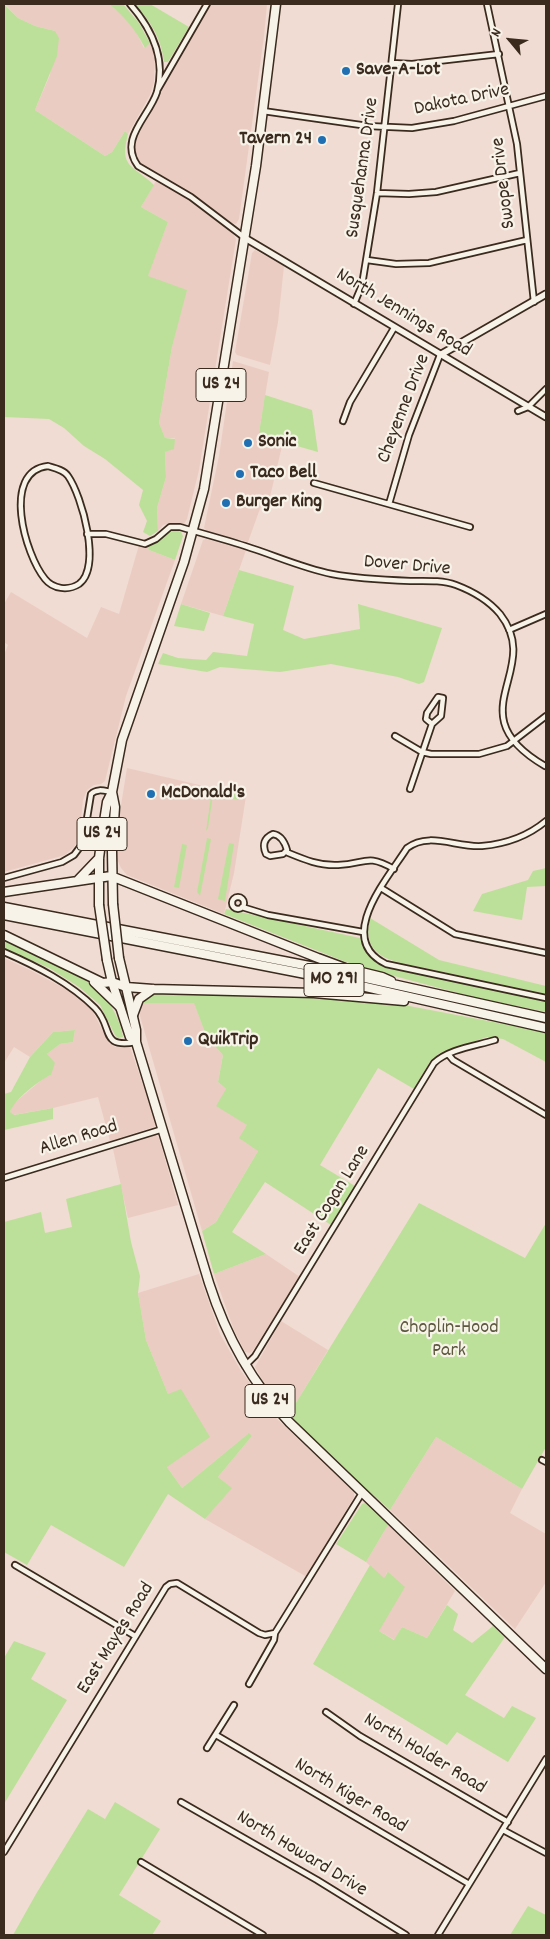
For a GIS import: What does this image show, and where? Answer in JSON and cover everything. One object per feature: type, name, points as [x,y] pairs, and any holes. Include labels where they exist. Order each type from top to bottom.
[{"type":"main road","name":"US 24","points":[[136,1042],[130,1037],[112,982],[99,905],[99,858],[105,810],[112,792],[122,740],[194,531],[206,479],[245,238],[276,4]]},
{"type":"main road","name":"US 24","points":[[112,792],[115,807],[111,866],[113,904],[120,958],[136,1030],[136,1042],[215,1300],[228,1333],[245,1366],[277,1410],[546,1669]]},
{"type":"main road","points":[[77,881],[99,858]]},
{"type":"main road","points":[[111,866],[127,881]]},
{"type":"main road","points":[[4,892],[111,876],[344,968],[382,976],[398,985]]},
{"type":"main road","name":"MO 291","points":[[4,907],[325,969],[546,1018]]},
{"type":"main road","name":"MO 291","points":[[4,915],[326,978],[546,1028]]},
{"type":"main road","points":[[4,935],[103,984],[112,982],[126,987],[350,995],[452,1008]]},
{"type":"main road","points":[[84,975],[102,988],[120,1007]]},
{"type":"main road","points":[[133,1015],[139,999],[153,988]]},
{"type":"street","points":[[130,4],[144,22],[159,53],[160,61],[156,93]]},
{"type":"street","points":[[207,4],[132,137],[130,148],[138,166],[191,197],[245,238]]},
{"type":"street","name":"Susquehanna Drive","points":[[354,304],[362,285],[367,260],[385,127],[398,4]]},
{"type":"street","name":"Swope Drive","points":[[487,4],[510,106],[520,173],[534,302]]},
{"type":"street","points":[[392,63],[412,64],[499,54]]},
{"type":"street","name":"Dakota Drive","points":[[263,111],[385,127],[412,128],[436,125],[546,96]]},
{"type":"street","points":[[376,193],[408,194],[436,192],[520,173]]},
{"type":"street","name":"North Jennings Road","points":[[245,238],[546,417]]},
{"type":"street","points":[[367,260],[396,264],[429,263],[527,240]]},
{"type":"street","name":"Cheyenne Drive","points":[[389,504],[409,435],[440,355],[546,294]]},
{"type":"street","points":[[343,420],[350,402],[394,328]]},
{"type":"street","points":[[518,411],[528,407],[546,390]]},
{"type":"street","points":[[48,466],[59,469],[68,475],[80,502],[87,534],[90,560],[85,578],[78,584],[68,588],[61,588],[49,583],[41,573],[26,543],[23,526],[20,495],[31,472],[40,467],[48,466]]},
{"type":"street","points":[[314,484],[470,527]]},
{"type":"street","name":"Dover Drive","points":[[87,534],[106,534],[145,544],[156,539],[170,527],[180,527],[331,574],[364,579],[447,582],[472,592],[490,604],[501,615],[509,630],[513,647],[513,666],[502,698],[501,711],[504,724],[513,741],[529,757],[545,766]]},
{"type":"street","points":[[509,630],[546,614]]},
{"type":"street","points":[[410,789],[432,724],[442,716],[443,698],[438,697],[427,713],[426,719],[432,724]]},
{"type":"street","points":[[395,736],[422,752],[431,754],[479,754],[498,749],[513,741],[546,716]]},
{"type":"street","points":[[4,878],[62,862],[74,855],[83,843],[91,794],[99,790],[112,792]]},
{"type":"street","points":[[546,821],[526,835],[504,843],[481,846],[430,840],[420,841],[407,848],[367,913],[363,928],[368,949],[374,956],[386,964],[546,998]]},
{"type":"street","points":[[286,852],[285,844],[277,835],[268,836],[264,842],[266,854],[276,855],[286,852],[320,865],[339,865],[374,859],[394,869]]},
{"type":"street","points":[[381,888],[455,934],[546,953]]},
{"type":"street","points":[[242,907],[268,915],[364,932]]},
{"type":"street","points":[[4,952],[52,976],[90,1003],[99,1012],[108,1034],[115,1042],[122,1044],[136,1042]]},
{"type":"street","points":[[495,1040],[448,1054],[453,1060],[546,1115]]},
{"type":"street","name":"East Cogan Lane","points":[[245,1366],[260,1348],[434,1063],[440,1057],[448,1054]]},
{"type":"street","name":"Allen Road","points":[[4,1178],[163,1129]]},
{"type":"street","points":[[249,1684],[274,1640],[275,1633],[362,1493]]},
{"type":"street","points":[[15,1564],[135,1636]]},
{"type":"street","name":"East Mayes Road","points":[[4,1852],[162,1591],[170,1584],[181,1585],[259,1633],[265,1635],[275,1633]]},
{"type":"street","points":[[207,1748],[234,1705]]},
{"type":"street","name":"North Holder Road","points":[[326,1712],[360,1736],[508,1822]]},
{"type":"street","name":"North Kiger Road","points":[[216,1735],[469,1884]]},
{"type":"street","points":[[438,1935],[546,1759]]},
{"type":"street","name":"North Howard Drive","points":[[181,1802],[317,1880],[406,1935]]},
{"type":"street","points":[[503,1830],[546,1853]]},
{"type":"street","points":[[142,1862],[264,1935]]},
{"type":"shaded area","points":[[5,4],[109,4],[133,26],[144,48],[150,43],[155,57],[154,82],[150,95],[128,134],[125,131],[112,152],[105,156],[35,110],[50,75],[55,31],[35,26],[18,18]]},
{"type":"shaded area","points":[[211,4],[267,4],[239,219],[236,224],[230,223],[178,185],[140,163],[135,154],[136,136]]},
{"type":"shaded area","points":[[156,181],[188,198],[233,234],[236,239],[199,470],[187,519],[184,524],[170,523],[163,525],[158,531],[157,508],[166,477],[165,452],[175,438],[165,438],[159,423],[172,347],[186,290],[147,277],[168,222],[141,207]]},
{"type":"shaded area","points":[[255,250],[284,266],[278,322],[270,365],[237,355],[235,352],[252,253]]},
{"type":"shaded area","points":[[233,361],[269,372],[259,433],[283,442],[268,505],[262,503],[248,542],[207,531],[204,528],[219,456]]},
{"type":"shaded area","points":[[206,539],[246,550],[223,616],[181,604],[203,540]]},
{"type":"shaded area","points":[[139,545],[147,546],[149,550],[175,560],[126,696],[105,781],[87,790],[83,800],[79,839],[74,847],[65,855],[4,872],[4,655],[8,645],[4,642],[4,604],[11,592],[87,638],[101,607],[119,614]]},
{"type":"shaded area","points":[[127,768],[246,796],[234,873],[224,914],[127,875],[121,868],[117,859],[119,818]]},
{"type":"shaded area","points":[[4,958],[69,991],[92,1010],[109,1043],[115,1047],[130,1047],[156,1123],[154,1127],[110,1141],[98,1097],[13,1115],[10,1112],[12,1105],[44,1078],[51,1075],[47,1054],[60,1044],[73,1042],[75,1030],[53,1032],[30,1057],[14,1047],[4,1063]]},
{"type":"shaded area","points":[[194,1002],[207,1038],[223,1055],[218,1082],[226,1089],[247,1125],[258,1151],[216,1222],[202,1231],[140,1016],[140,1009],[143,1003]]},
{"type":"shaded area","points":[[156,1135],[159,1138],[178,1205],[128,1218],[113,1149]]},
{"type":"shaded area","points":[[266,1254],[300,1277],[250,1353],[245,1352],[234,1330],[214,1274]]},
{"type":"shaded area","points":[[199,1274],[220,1334],[241,1371],[275,1417],[354,1492],[354,1497],[307,1577],[205,1519],[231,1488],[218,1477],[252,1436],[248,1434],[182,1488],[167,1467],[168,1394],[146,1340],[138,1293]]},
{"type":"shaded area","points":[[281,1321],[328,1350],[290,1413],[263,1381],[255,1367]]},
{"type":"shaded area","points":[[436,1437],[522,1489],[510,1513],[546,1534],[546,1582],[515,1629],[390,1510]]},
{"type":"shaded area","points":[[388,1525],[455,1591],[427,1638],[402,1627],[395,1640],[379,1631],[387,1572],[384,1579],[366,1562]]},
{"type":"green space","points":[[4,4],[18,18],[35,26],[55,31],[59,38],[57,56],[35,110],[105,156],[112,152],[125,131],[128,134],[125,153],[126,160],[154,185],[141,207],[168,222],[148,276],[187,290],[172,347],[159,423],[165,438],[175,439],[174,449],[165,452],[166,477],[157,508],[158,531],[150,536],[143,532],[147,521],[139,505],[143,490],[105,459],[84,446],[64,428],[49,419],[4,417]]},
{"type":"green space","points":[[109,4],[123,4],[139,23],[150,43],[145,48],[129,24]]},
{"type":"green space","points":[[135,4],[150,4],[189,27],[168,62],[164,62],[163,53],[154,31],[146,17]]},
{"type":"green space","points":[[265,395],[312,410],[318,452],[259,433]]},
{"type":"green space","points":[[176,530],[181,532],[183,536],[175,560],[149,550],[147,546]]},
{"type":"green space","points":[[239,570],[294,586],[283,630],[304,639],[360,629],[358,604],[442,628],[424,682],[419,684],[398,677],[331,664],[280,672],[220,667],[207,672],[158,664],[163,653],[178,658],[206,660],[213,652],[247,656],[254,624],[223,616]]},
{"type":"green space","points":[[181,604],[210,613],[204,631],[174,626]]},
{"type":"green space","points":[[212,789],[242,796],[241,800],[213,795],[206,831]]},
{"type":"green space","points":[[207,838],[211,839],[200,896],[197,892]]},
{"type":"green space","points":[[229,843],[234,844],[225,901],[218,899]]},
{"type":"green space","points":[[182,844],[187,845],[179,888],[174,887]]},
{"type":"green space","points":[[546,868],[546,886],[527,887],[522,920],[473,911],[482,894],[528,880],[533,871]]},
{"type":"green space","points":[[226,909],[360,938],[364,948],[370,955],[386,966],[546,1001],[546,1012],[477,998],[346,962],[224,914]]},
{"type":"green space","points":[[370,918],[439,960],[546,986],[546,994],[395,962],[380,955],[371,944],[368,928]]},
{"type":"green space","points":[[4,939],[55,963],[80,977],[100,992],[112,1007],[118,1019],[123,1037],[118,1038],[115,1035],[100,1005],[79,987],[49,968],[4,948]]},
{"type":"green space","points":[[159,992],[383,1001],[546,1032],[546,1062],[503,1039],[487,1037],[440,1053],[431,1060],[414,1089],[378,1068],[320,1165],[355,1186],[331,1225],[265,1182],[232,1232],[266,1254],[214,1274],[202,1231],[216,1222],[258,1151],[239,1138],[247,1125],[216,1106],[226,1089],[218,1082],[223,1055],[207,1038],[194,1003],[143,1003],[151,994]]},
{"type":"green space","points":[[75,1030],[73,1042],[60,1044],[47,1054],[55,1063],[51,1075],[27,1091],[16,1102],[10,1112],[14,1115],[53,1108],[53,1119],[4,1130],[4,1094],[11,1092],[30,1057],[53,1032]]},
{"type":"green space","points":[[121,1184],[131,1242],[140,1276],[138,1293],[146,1340],[168,1394],[181,1389],[210,1437],[167,1467],[182,1488],[249,1433],[252,1436],[218,1477],[232,1488],[205,1519],[168,1494],[124,1567],[51,1525],[27,1565],[4,1552],[4,1222],[41,1212],[45,1233],[72,1227],[66,1199]]},
{"type":"green space","name":"Choplin-Hood Park","points":[[419,1203],[525,1258],[546,1223],[546,1447],[522,1489],[436,1437],[390,1510],[286,1419]]},
{"type":"green space","points":[[365,1503],[388,1525],[366,1562],[336,1544],[362,1504]]},
{"type":"green space","points":[[370,1565],[384,1578],[388,1572],[405,1587],[379,1631],[394,1640],[402,1627],[427,1638],[447,1605],[458,1614],[453,1630],[472,1643],[493,1626],[505,1637],[465,1695],[504,1718],[512,1706],[536,1718],[508,1762],[457,1732],[447,1745],[313,1664]]},
{"type":"green space","points":[[14,1641],[46,1653],[31,1679],[67,1700],[4,1804],[4,1658]]},
{"type":"green space","points":[[115,1802],[160,1829],[119,1895],[161,1921],[152,1935],[13,1935],[88,1809],[105,1819]]},
{"type":"green space","points":[[528,1906],[546,1915],[546,1935],[510,1935]]},
{"type":"place","name":"Save-A-Lot","points":[[346,71]]},
{"type":"place","name":"Tavern 24","points":[[322,140]]},
{"type":"place","name":"Sonic","points":[[248,443]]},
{"type":"place","name":"Taco Bell","points":[[240,474]]},
{"type":"place","name":"Burger King","points":[[226,503]]},
{"type":"place","name":"McDonald's","points":[[151,794]]},
{"type":"place","name":"QuikTrip","points":[[188,1041]]}]
